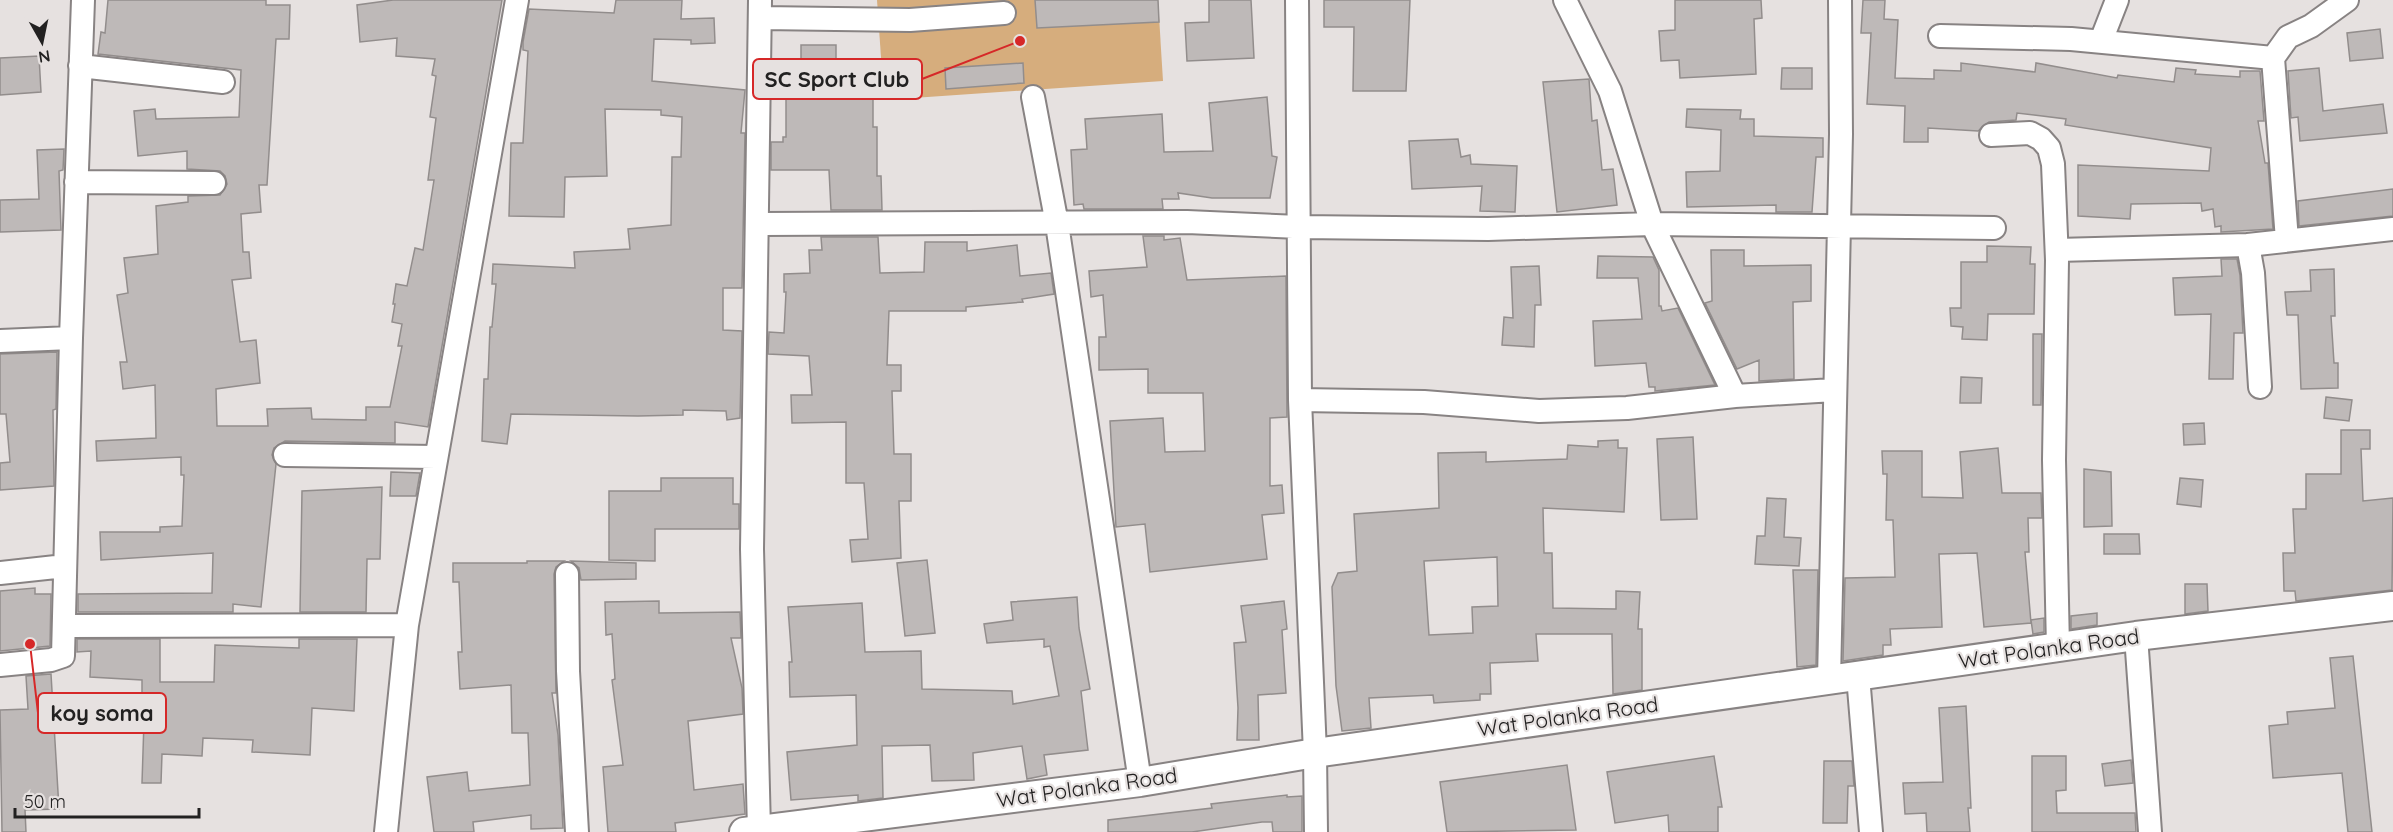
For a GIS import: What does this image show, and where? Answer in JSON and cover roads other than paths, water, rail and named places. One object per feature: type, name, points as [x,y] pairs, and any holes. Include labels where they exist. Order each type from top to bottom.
[{"type":"street","points":[[0,665],[62,658],[66,626],[65,566],[71,338],[83,0]]},
{"type":"street","points":[[387,832],[407,625],[517,0]]},
{"type":"street","points":[[1297,0],[1300,400],[1315,753],[1316,832]]},
{"type":"street","points":[[1565,0],[1610,91],[1652,224],[1735,396]]},
{"type":"street","points":[[1829,680],[1837,225],[1841,134],[1840,0]]},
{"type":"street","points":[[2101,41],[2117,0]]},
{"type":"street","points":[[2287,240],[2273,58],[2288,37],[2311,26],[2332,4]]},
{"type":"street","points":[[751,831],[752,549],[760,9],[910,20],[1004,13]]},
{"type":"street","points":[[1940,36],[2101,41],[2273,58]]},
{"type":"street","points":[[80,66],[223,82]]},
{"type":"street","points":[[1034,96],[1057,224],[1140,782]]},
{"type":"street","points":[[1991,135],[2030,133],[2041,138],[2049,148],[2053,164],[2057,250],[2054,460],[2058,648]]},
{"type":"street","points":[[76,182],[214,183]]},
{"type":"street","points":[[757,224],[1187,222],[1299,227],[1488,229],[1652,224],[1994,228]]},
{"type":"street","points":[[2057,250],[2248,245],[2393,229]]},
{"type":"street","points":[[2248,245],[2253,273],[2260,387]]},
{"type":"street","points":[[0,341],[71,338]]},
{"type":"street","points":[[1300,400],[1424,402],[1539,411],[1627,408],[1735,396],[1834,390]]},
{"type":"street","points":[[285,455],[436,457]]},
{"type":"street","points":[[0,573],[65,566]]},
{"type":"street","points":[[567,574],[568,671],[577,832]]},
{"type":"street","name":"Wat Polanka Road","points":[[751,831],[858,825],[1315,753],[2136,636],[2393,606]]},
{"type":"street","points":[[66,626],[407,625]]},
{"type":"street","points":[[2136,636],[2150,832]]},
{"type":"street","points":[[1858,676],[1871,832]]},
{"type":"place","name":"SC Sport Club","points":[[1020,41]]},
{"type":"place","name":"koy soma","points":[[30,644]]}]
